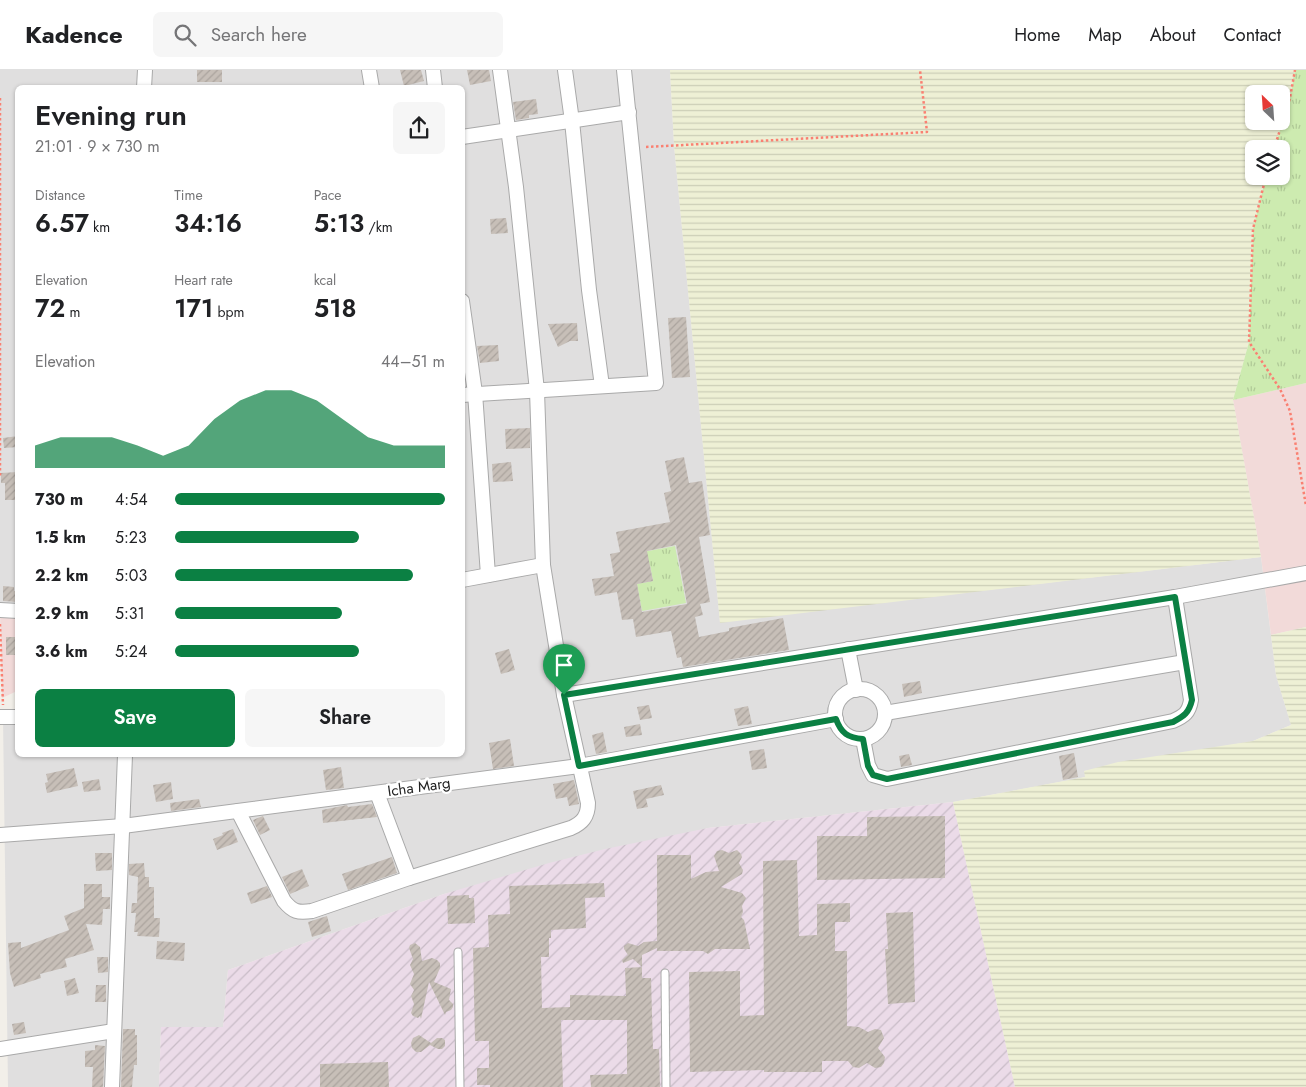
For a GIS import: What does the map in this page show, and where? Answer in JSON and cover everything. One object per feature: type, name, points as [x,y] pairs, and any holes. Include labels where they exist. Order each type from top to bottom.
[{"type":"street","points":[[144,85],[145,70]]},
{"type":"street","points":[[369,70],[372,85]]},
{"type":"street","points":[[433,70],[436,85]]},
{"type":"street","points":[[238,811],[284,901],[292,910],[300,913],[312,911],[579,824],[585,818],[588,811],[588,803],[564,695],[543,565],[537,391],[516,187],[500,70]]},
{"type":"street","points":[[565,70],[589,290],[602,386]]},
{"type":"street","points":[[469,394],[656,384],[624,70]]},
{"type":"street","points":[[465,137],[628,112]]},
{"type":"street","points":[[465,341],[488,575]]},
{"type":"street","points":[[465,579],[543,565]]},
{"type":"street","points":[[564,695],[1175,597],[1306,573]]},
{"type":"street","points":[[863,739],[868,766],[873,775],[887,779],[1173,722],[1185,716],[1192,700],[1175,597]]},
{"type":"street","points":[[0,610],[15,611]]},
{"type":"street","points":[[848,649],[856,690]]},
{"type":"street","points":[[885,713],[1185,662]]},
{"type":"street","points":[[865,690],[879,698],[885,713],[884,722],[879,730],[872,736],[863,739],[845,735],[839,728],[835,711],[837,704],[849,692],[865,690]]},
{"type":"street","name":"Icha Marg","points":[[0,834],[123,826],[579,766],[836,719]]},
{"type":"street","points":[[112,1087],[125,757]]},
{"type":"street","points":[[377,793],[409,878]]},
{"type":"street","points":[[0,1049],[114,1031]]},
{"type":"lane","points":[[458,952],[460,1087]]},
{"type":"lane","points":[[665,973],[666,1087]]},
{"type":"path","points":[[632,147],[927,132],[920,70]]},
{"type":"path","points":[[1277,140],[1290,98],[1295,70]]},
{"type":"path","points":[[0,98],[0,477]]},
{"type":"path","points":[[1264,185],[1253,229],[1250,342],[1280,389],[1290,411],[1306,506]]},
{"type":"path","points":[[0,624],[7,717]]},
{"type":"shaded area","points":[[0,70],[670,70],[674,145],[720,622],[1261,557],[1276,675],[1291,725],[1253,741],[1084,771],[1086,777],[953,802],[708,828],[444,894],[228,970],[223,1027],[161,1027],[159,1087],[8,1087],[3,717],[15,717],[15,757],[465,757],[465,85],[15,85],[15,611],[0,610]]},
{"type":"shaded area","points":[[1306,383],[1306,627],[1271,635],[1261,557],[1233,400]]},
{"type":"shaded area","points":[[0,610],[15,611],[15,692],[2,698]]},
{"type":"shaded area","points":[[953,802],[1015,1087],[159,1087],[161,1027],[223,1027],[228,970],[444,894],[549,863],[605,849],[708,828]]},
{"type":"green space","points":[[670,70],[1295,70],[1290,98],[1290,85],[1245,85],[1245,130],[1280,130],[1277,140],[1245,140],[1245,185],[1264,185],[1253,229],[1249,342],[1233,400],[1261,557],[720,623],[674,145]]},
{"type":"green space","points":[[1295,70],[1306,70],[1306,383],[1233,400],[1249,342],[1253,229],[1264,185],[1290,185],[1290,140],[1277,140],[1280,130],[1290,130],[1290,98]]},
{"type":"green space","points":[[675,546],[686,603],[642,611],[637,584],[653,581],[650,565],[634,567],[632,554]]},
{"type":"green space","points":[[1306,627],[1306,1087],[1015,1087],[953,802],[1085,777],[1084,771],[1118,762],[1253,741],[1291,725],[1276,675],[1271,635]]},
{"type":"building","points":[[197,70],[222,70],[222,82],[197,82]]},
{"type":"building","points":[[400,70],[421,70],[424,81],[404,85]]},
{"type":"building","points":[[467,70],[489,70],[491,81],[470,85]]},
{"type":"building","points":[[536,99],[538,114],[516,120],[513,102]]},
{"type":"building","points":[[506,218],[508,233],[491,234],[490,219]]},
{"type":"building","points":[[686,317],[690,377],[672,378],[668,318]]},
{"type":"building","points":[[577,323],[578,341],[570,341],[558,347],[548,324]]},
{"type":"building","points":[[498,345],[499,361],[480,363],[477,346]]},
{"type":"building","points":[[530,428],[530,448],[506,449],[505,429]]},
{"type":"building","points":[[15,436],[15,447],[4,448],[3,438]]},
{"type":"building","points":[[684,457],[689,483],[702,481],[710,535],[699,537],[710,602],[700,604],[703,615],[695,617],[699,637],[729,631],[729,628],[783,618],[789,650],[683,667],[681,657],[677,658],[671,631],[636,637],[633,619],[622,620],[617,592],[595,596],[592,579],[614,576],[610,554],[620,552],[616,532],[670,522],[664,493],[671,491],[665,461]],"holes":[[[676,545],[687,604],[642,612],[637,584],[653,581],[647,551]]]},
{"type":"building","points":[[511,462],[513,481],[493,482],[492,464]]},
{"type":"building","points":[[15,472],[15,500],[5,500],[5,483],[1,483],[1,473]]},
{"type":"building","points":[[3,586],[14,587],[15,602],[3,601]]},
{"type":"building","points":[[6,637],[15,637],[15,655],[6,655]]},
{"type":"building","points":[[509,649],[515,670],[501,674],[495,653]]},
{"type":"building","points":[[920,681],[922,693],[904,697],[902,684]]},
{"type":"building","points":[[649,705],[652,718],[640,720],[637,707]]},
{"type":"building","points":[[748,706],[752,724],[738,726],[734,709]]},
{"type":"building","points":[[640,724],[642,735],[626,737],[624,727]]},
{"type":"building","points":[[603,732],[607,752],[596,754],[592,735]]},
{"type":"building","points":[[510,739],[514,766],[493,769],[489,743]]},
{"type":"building","points":[[764,749],[767,768],[752,770],[749,751]]},
{"type":"building","points":[[1074,753],[1078,777],[1063,780],[1059,756]]},
{"type":"building","points":[[909,754],[912,765],[901,767],[899,756]]},
{"type":"building","points":[[341,767],[344,788],[326,790],[323,770]]},
{"type":"building","points":[[74,768],[78,786],[47,793],[45,783],[48,782],[46,774]]},
{"type":"building","points":[[99,779],[101,790],[84,792],[82,782]]},
{"type":"building","points":[[574,780],[579,804],[569,806],[567,797],[556,799],[553,784]]},
{"type":"building","points":[[171,782],[173,799],[156,802],[153,785]]},
{"type":"building","points":[[661,785],[664,795],[646,799],[648,807],[637,809],[633,791]]},
{"type":"building","points":[[199,799],[201,807],[171,811],[170,803]]},
{"type":"building","points":[[372,804],[377,817],[323,823],[322,810],[347,805],[348,807]]},
{"type":"building","points":[[263,816],[270,830],[260,835],[253,820]]},
{"type":"building","points":[[945,816],[945,878],[817,880],[817,836],[867,836],[867,817]]},
{"type":"building","points":[[233,829],[238,842],[217,850],[213,839]]},
{"type":"building","points":[[722,850],[729,853],[737,850],[742,857],[739,863],[743,870],[742,874],[721,887],[742,893],[746,898],[742,906],[743,912],[741,917],[744,920],[750,949],[715,949],[708,954],[703,951],[657,951],[657,948],[642,955],[642,967],[633,959],[623,963],[622,960],[628,955],[624,946],[628,943],[638,946],[644,942],[657,941],[657,855],[691,855],[691,879],[706,872],[719,871],[714,856],[717,851]]},
{"type":"building","points":[[95,853],[112,853],[112,870],[96,871]]},
{"type":"building","points":[[392,857],[397,873],[348,890],[342,874]]},
{"type":"building","points":[[797,860],[799,936],[817,935],[817,904],[850,903],[850,922],[835,922],[835,951],[847,951],[847,1026],[859,1027],[868,1032],[875,1029],[881,1030],[884,1038],[878,1048],[885,1057],[884,1063],[881,1067],[875,1068],[867,1063],[859,1068],[853,1067],[848,1061],[822,1061],[822,1072],[764,1072],[764,1070],[690,1072],[689,972],[740,971],[740,1016],[764,1015],[763,861]]},
{"type":"building","points":[[144,863],[145,877],[149,877],[149,887],[154,887],[154,918],[160,918],[159,937],[137,936],[138,932],[134,932],[136,913],[131,913],[132,903],[137,903],[138,877],[129,875],[129,864]]},
{"type":"building","points":[[302,869],[309,886],[290,894],[282,877]]},
{"type":"building","points":[[604,883],[605,897],[585,898],[586,928],[551,930],[549,957],[541,957],[542,1008],[570,1007],[570,995],[626,996],[625,968],[642,967],[642,978],[651,978],[653,1049],[659,1049],[660,1087],[591,1087],[590,1075],[627,1074],[627,1020],[561,1020],[563,1087],[490,1087],[490,1085],[477,1085],[477,1068],[489,1068],[489,1041],[475,1041],[473,948],[489,947],[488,915],[510,914],[509,886]]},
{"type":"building","points":[[84,884],[102,884],[102,897],[110,897],[110,909],[103,909],[102,925],[86,924],[94,950],[65,959],[67,967],[40,974],[41,978],[14,987],[10,973],[8,943],[21,942],[21,948],[69,930],[64,916],[84,908]]},
{"type":"building","points":[[267,886],[272,897],[251,904],[247,893]]},
{"type":"building","points":[[469,895],[469,898],[474,898],[475,923],[448,924],[447,896]]},
{"type":"building","points":[[913,912],[915,1002],[888,1004],[885,949],[888,949],[886,913]]},
{"type":"building","points":[[327,916],[331,931],[312,937],[308,922]]},
{"type":"building","points":[[157,941],[185,943],[184,961],[156,959]]},
{"type":"building","points":[[415,943],[420,947],[422,961],[432,958],[440,963],[440,968],[434,982],[451,989],[449,1000],[453,1007],[445,1015],[429,982],[421,1019],[420,1016],[418,1018],[411,1013],[414,1004],[411,996],[414,990],[410,984],[414,974],[410,965],[413,959],[409,948],[410,945]]},
{"type":"building","points":[[97,957],[108,957],[108,972],[98,973]]},
{"type":"building","points":[[75,978],[79,993],[67,996],[64,981]]},
{"type":"building","points":[[96,985],[106,985],[106,1002],[95,1002]]},
{"type":"building","points":[[24,1022],[26,1033],[14,1035],[12,1024]]},
{"type":"building","points":[[123,1029],[135,1029],[135,1035],[137,1035],[137,1065],[134,1065],[132,1087],[121,1087]]},
{"type":"building","points":[[419,1035],[431,1043],[437,1038],[442,1038],[445,1040],[445,1046],[442,1049],[438,1049],[430,1045],[421,1052],[416,1052],[412,1048],[411,1043],[413,1038]]},
{"type":"building","points":[[95,1045],[105,1046],[103,1087],[92,1087],[93,1067],[85,1067],[85,1051],[95,1050]]},
{"type":"building","points":[[388,1062],[389,1087],[320,1087],[320,1064]]},
{"type":"route","points":[[1175,597],[1192,700],[1185,716],[1173,722],[887,779],[873,775],[868,766],[863,739],[845,735],[839,728],[836,719],[579,766],[564,695],[1175,597]]}]
